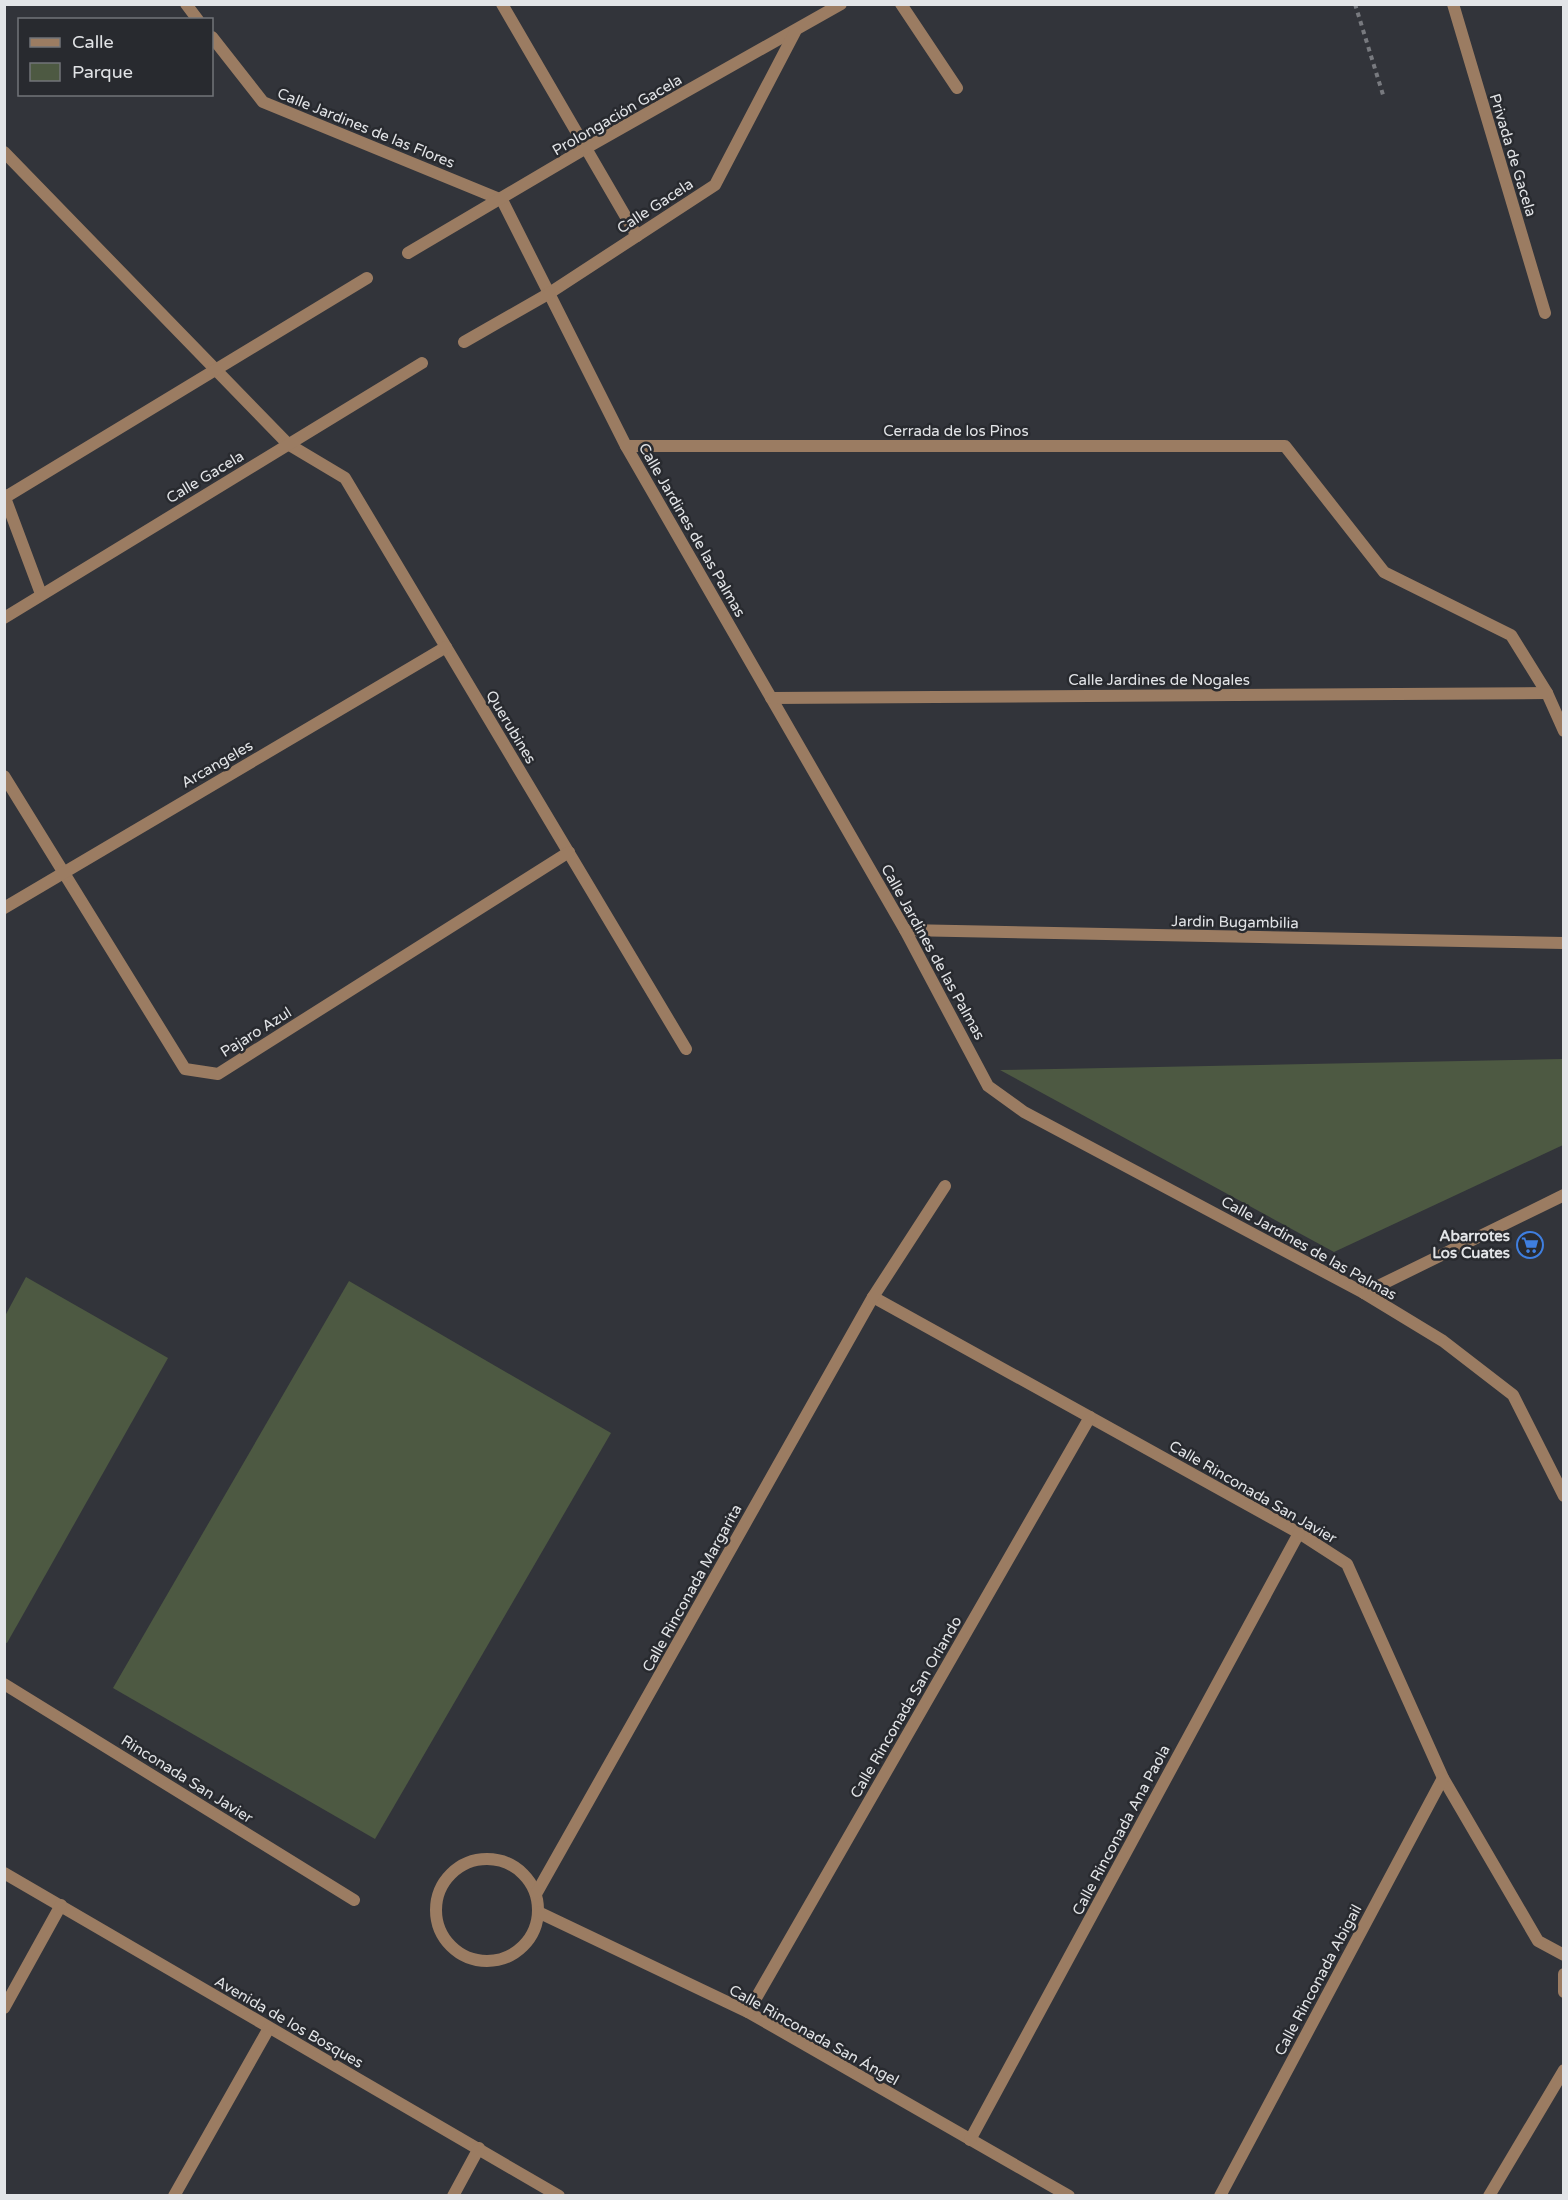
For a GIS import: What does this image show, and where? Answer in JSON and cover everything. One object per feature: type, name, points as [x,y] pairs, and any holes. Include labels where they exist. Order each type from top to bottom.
[{"type":"street","points":[[186,4],[196,18]]},
{"type":"street","points":[[502,4],[637,236]]},
{"type":"street","name":"Prolongación Gacela","points":[[408,254],[586,148],[841,4]]},
{"type":"street","points":[[901,4],[957,88]]},
{"type":"street","name":"Privada de Gacela","points":[[1452,4],[1545,313]]},
{"type":"street","name":"Calle Gacela","points":[[464,342],[548,294],[715,185],[795,32]]},
{"type":"street","name":"Calle Jardines de las Flores","points":[[213,38],[263,102],[502,200]]},
{"type":"street","name":"Querubines","points":[[4,152],[288,444],[345,478],[686,1049]]},
{"type":"street","name":"Calle Jardines de las Palmas","points":[[502,200],[626,446],[905,930],[988,1086],[1024,1112],[1364,1293],[1443,1341],[1513,1395],[1563,1496]]},
{"type":"street","points":[[41,594],[5,497],[367,278]]},
{"type":"street","name":"Calle Gacela","points":[[4,618],[422,363]]},
{"type":"street","name":"Cerrada de los Pinos","points":[[626,446],[1285,446],[1384,572],[1511,635],[1547,693]]},
{"type":"street","name":"Arcangeles","points":[[4,908],[446,647]]},
{"type":"street","points":[[1547,693],[1563,731]]},
{"type":"street","name":"Calle Jardines de Nogales","points":[[771,698],[1547,693]]},
{"type":"street","name":"Pajaro Azul","points":[[4,776],[185,1069],[218,1074],[568,852]]},
{"type":"street","name":"Jardin Bugambilia","points":[[905,930],[1563,943]]},
{"type":"street","name":"Calle Rinconada Margarita","points":[[536,1894],[873,1297],[945,1186]]},
{"type":"street","points":[[1364,1293],[1563,1196]]},
{"type":"street","name":"Calle Rinconada San Javier","points":[[873,1297],[1299,1533],[1347,1564],[1443,1778],[1538,1941],[1563,1955]]},
{"type":"street","name":"Calle Rinconada San Orlando","points":[[748,2012],[1090,1417]]},
{"type":"street","name":"Calle Rinconada Ana Paola","points":[[970,2140],[1299,1533]]},
{"type":"street","name":"Rinconada San Javier","points":[[4,1684],[354,1900]]},
{"type":"street","name":"Calle Rinconada Abigail","points":[[1220,2196],[1443,1778]]},
{"type":"street","points":[[482,1859],[497,1860],[514,1867],[527,1879],[536,1894],[538,1912],[534,1929],[524,1946],[509,1956],[492,1961],[474,1960],[458,1953],[445,1941],[437,1923],[435,1905],[440,1888],[450,1874],[465,1864],[482,1859]]},
{"type":"street","name":"Avenida de los Bosques","points":[[4,1873],[560,2196]]},
{"type":"street","points":[[4,2008],[61,1905]]},
{"type":"street","name":"Calle Rinconada San Ángel","points":[[538,1912],[748,2012],[1069,2196]]},
{"type":"street","points":[[174,2196],[269,2028]]},
{"type":"street","points":[[1489,2196],[1563,2070]]},
{"type":"street","points":[[453,2196],[479,2148]]},
{"type":"path","points":[[1355,4],[1384,98]]},
{"type":"green space","points":[[1563,1059],[1563,1145],[1334,1252],[1000,1070]]},
{"type":"green space","points":[[26,1277],[168,1358],[7,1643],[4,1642],[5,1316]]},
{"type":"green space","points":[[349,1281],[611,1433],[375,1839],[113,1688]]},
{"type":"place","name":"Abarrotes Los Cuates","points":[[1530,1245]]}]
